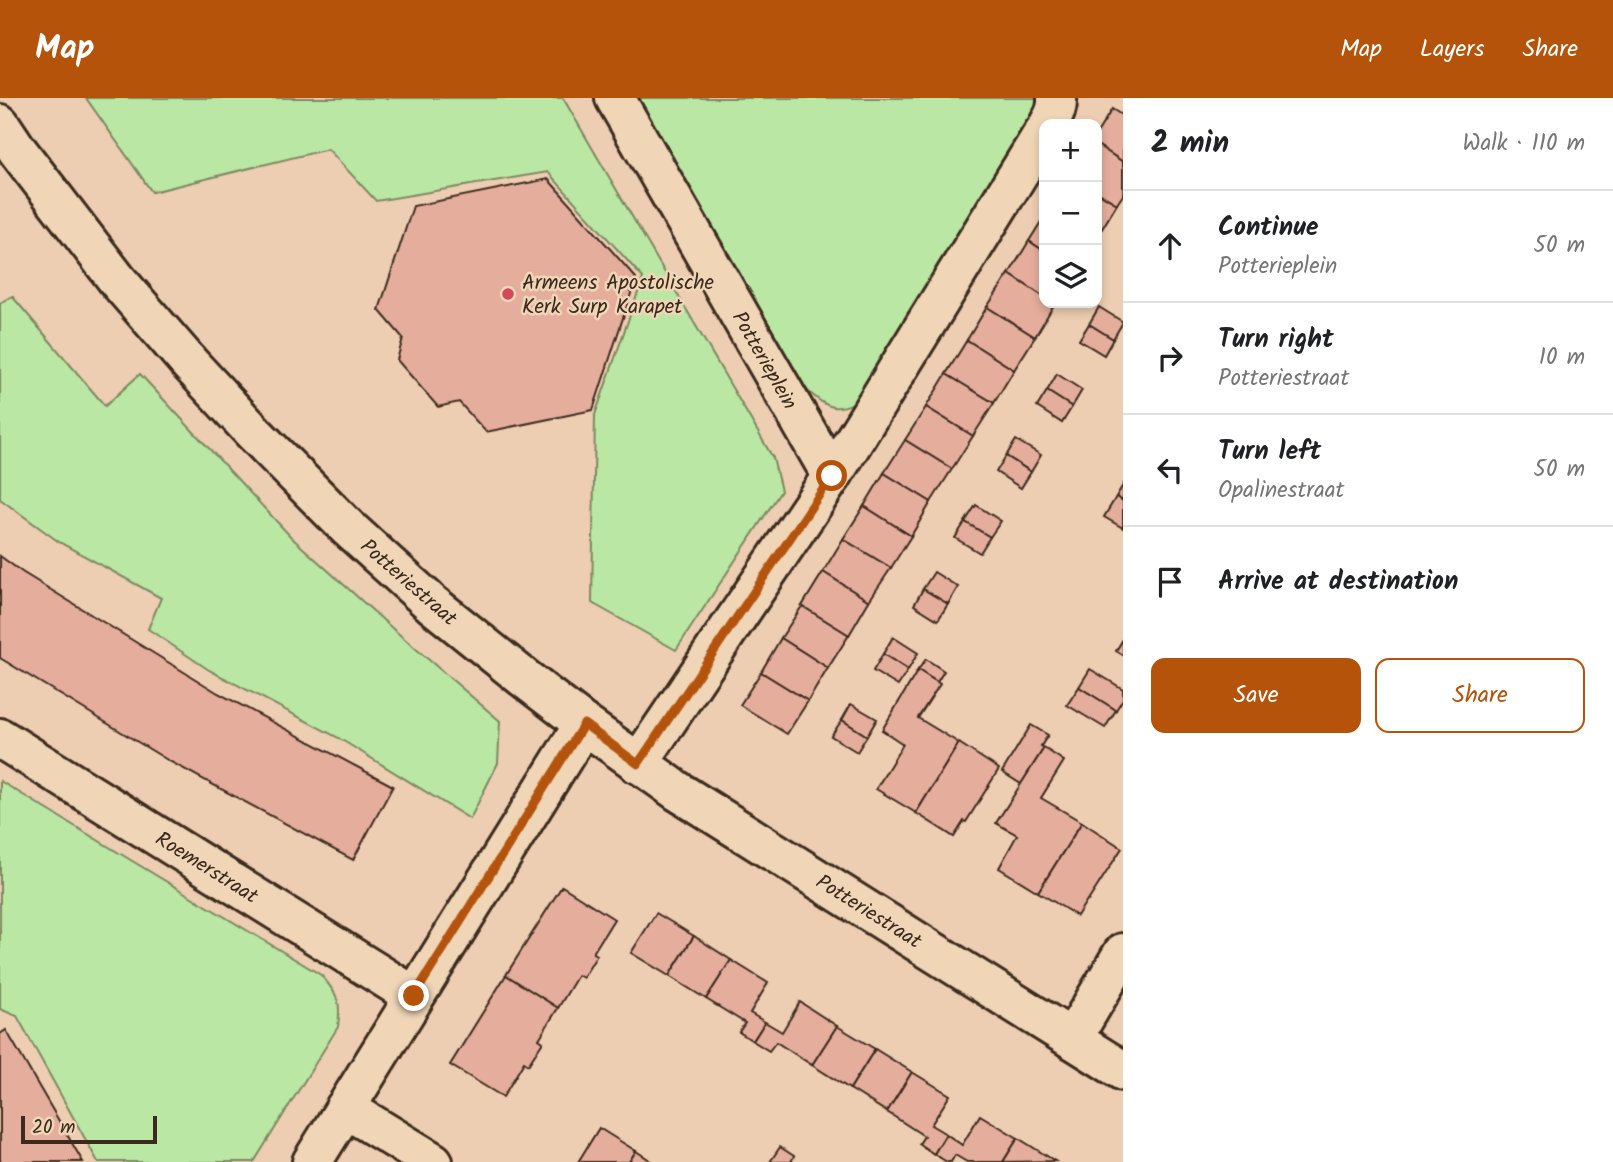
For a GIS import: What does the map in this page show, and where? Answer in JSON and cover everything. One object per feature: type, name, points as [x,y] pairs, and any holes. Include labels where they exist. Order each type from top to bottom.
[{"type":"street","name":"Potterieplein","points":[[615,98],[832,476]]},
{"type":"street","points":[[1053,119],[1057,98]]},
{"type":"street","name":"Potteriestraat","points":[[0,124],[118,281],[190,365],[348,528],[432,604],[638,764],[726,823],[1123,1071]]},
{"type":"street","points":[[638,764],[832,476],[1039,140]]},
{"type":"street","points":[[312,1162],[584,724]]},
{"type":"street","name":"Roemerstraat","points":[[0,738],[414,996]]},
{"type":"street","points":[[1072,1040],[1123,953]]},
{"type":"street","points":[[345,1108],[433,1162]]},
{"type":"green space","points":[[86,98],[563,98],[773,458],[781,491],[676,650],[592,603],[595,415],[643,278],[548,172],[376,201],[328,149],[152,192]]},
{"type":"green space","points":[[638,98],[1036,98],[1034,118],[863,397],[847,406],[834,407],[821,402],[807,390]]},
{"type":"green space","points":[[12,296],[105,406],[140,374],[292,538],[500,721],[498,763],[470,819],[337,737],[209,670],[148,629],[161,598],[59,542],[0,499],[0,303]]},
{"type":"green space","points":[[0,781],[321,975],[332,988],[339,1005],[338,1027],[254,1162],[98,1162],[17,1016],[0,1009]]},
{"type":"building","points":[[1112,109],[1123,116],[1123,162],[1102,148],[1102,125]]},
{"type":"building","points":[[1102,148],[1123,162],[1123,195],[1117,204],[1102,195]]},
{"type":"building","name":"Armeens Apostolische Kerk Surp Karapet","points":[[548,179],[636,278],[593,410],[486,432],[459,402],[438,407],[397,360],[403,338],[379,310],[413,206]]},
{"type":"building","points":[[1102,195],[1117,204],[1102,229]]},
{"type":"building","points":[[1039,225],[1039,248],[1029,241]]},
{"type":"building","points":[[1029,241],[1039,248],[1039,294],[1009,274]]},
{"type":"building","points":[[1009,274],[1039,294],[1039,308],[1052,308],[1035,337],[987,307]]},
{"type":"building","points":[[987,307],[1035,337],[1014,370],[967,340]]},
{"type":"building","points":[[1098,308],[1123,322],[1113,339],[1089,324]]},
{"type":"building","points":[[1089,324],[1113,339],[1104,355],[1079,340]]},
{"type":"building","points":[[967,340],[1014,370],[994,403],[946,374]]},
{"type":"building","points":[[946,374],[994,403],[973,436],[926,407]]},
{"type":"building","points":[[1057,374],[1082,390],[1072,407],[1047,391]]},
{"type":"building","points":[[1047,391],[1072,407],[1062,423],[1037,407]]},
{"type":"building","points":[[926,407],[973,436],[952,469],[905,440]]},
{"type":"building","points":[[905,440],[952,469],[931,502],[884,473]]},
{"type":"building","points":[[1016,440],[1041,455],[1031,472],[1006,456]]},
{"type":"building","points":[[1006,456],[1031,472],[1021,488],[996,472]]},
{"type":"building","points":[[884,473],[931,502],[911,536],[864,506]]},
{"type":"building","points":[[1123,485],[1123,501],[1116,497]]},
{"type":"building","points":[[1116,497],[1123,501],[1123,528],[1104,517]]},
{"type":"building","points":[[976,505],[1001,521],[990,537],[965,522]]},
{"type":"building","points":[[864,506],[911,536],[891,568],[843,539]]},
{"type":"building","points":[[965,522],[990,537],[980,553],[955,538]]},
{"type":"building","points":[[843,539],[891,568],[869,601],[823,572]]},
{"type":"building","points":[[0,556],[218,693],[393,786],[353,860],[169,761],[0,658]]},
{"type":"building","points":[[823,572],[869,601],[849,635],[802,606]]},
{"type":"building","points":[[934,572],[958,587],[948,604],[923,589]]},
{"type":"building","points":[[923,589],[948,604],[938,620],[914,605]]},
{"type":"building","points":[[802,606],[849,635],[828,668],[781,638]]},
{"type":"building","points":[[893,637],[918,653],[908,670],[883,654]]},
{"type":"building","points":[[781,638],[828,668],[808,701],[761,672]]},
{"type":"building","points":[[1123,639],[1123,655],[1116,651]]},
{"type":"building","points":[[883,654],[908,670],[898,686],[873,671]]},
{"type":"building","points":[[926,659],[944,671],[937,682],[918,670]]},
{"type":"building","points":[[1090,669],[1123,689],[1123,699],[1116,710],[1079,687]]},
{"type":"building","points":[[918,670],[940,684],[918,718],[959,743],[916,813],[876,789],[903,744],[882,730]]},
{"type":"building","points":[[761,672],[808,701],[787,734],[740,705]]},
{"type":"building","points":[[1079,687],[1116,710],[1105,728],[1067,705]]},
{"type":"building","points":[[851,704],[877,719],[867,736],[842,720]]},
{"type":"building","points":[[842,720],[867,736],[857,752],[831,736]]},
{"type":"building","points":[[1031,725],[1048,735],[1041,746],[1044,748],[1021,784],[1002,772]]},
{"type":"building","points":[[959,743],[999,769],[954,837],[916,813]]},
{"type":"building","points":[[1044,748],[1064,761],[1041,798],[1082,822],[1038,892],[999,868],[1017,835],[996,823]]},
{"type":"building","points":[[1082,822],[1122,848],[1077,916],[1038,892]]},
{"type":"building","points":[[562,886],[614,919],[593,953],[597,955],[583,978],[578,975],[558,1008],[506,975]]},
{"type":"building","points":[[656,913],[694,936],[669,976],[631,953]]},
{"type":"building","points":[[694,936],[731,960],[706,999],[669,976]]},
{"type":"building","points":[[731,960],[768,983],[750,1013],[765,1022],[753,1041],[739,1032],[745,1023],[706,999]]},
{"type":"building","points":[[506,975],[558,1008],[539,1039],[543,1042],[528,1065],[524,1062],[503,1097],[450,1065]]},
{"type":"building","points":[[800,1002],[837,1026],[812,1065],[776,1042],[769,1051],[753,1041],[765,1022],[782,1032]]},
{"type":"building","points":[[837,1026],[875,1049],[850,1089],[812,1065]]},
{"type":"building","points":[[6,1030],[83,1162],[0,1162],[0,1034]]},
{"type":"building","points":[[875,1049],[912,1072],[887,1112],[850,1089]]},
{"type":"building","points":[[912,1072],[950,1095],[931,1125],[946,1134],[934,1154],[919,1144],[924,1136],[887,1112]]},
{"type":"building","points":[[980,1115],[1018,1138],[1003,1162],[967,1162],[955,1155],[951,1162],[947,1162],[934,1154],[946,1134],[962,1145]]},
{"type":"building","points":[[599,1128],[636,1151],[629,1162],[578,1162]]},
{"type":"building","points":[[1018,1138],[1055,1161],[1003,1162]]},
{"type":"building","points":[[780,1147],[794,1156],[791,1162],[770,1162]]},
{"type":"building","points":[[636,1151],[653,1162],[629,1162]]},
{"type":"place","name":"Armeens Apostolische Kerk Surp Karapet","points":[[508,294]]},
{"type":"route","points":[[414,996],[584,724],[638,764],[832,476]]}]
